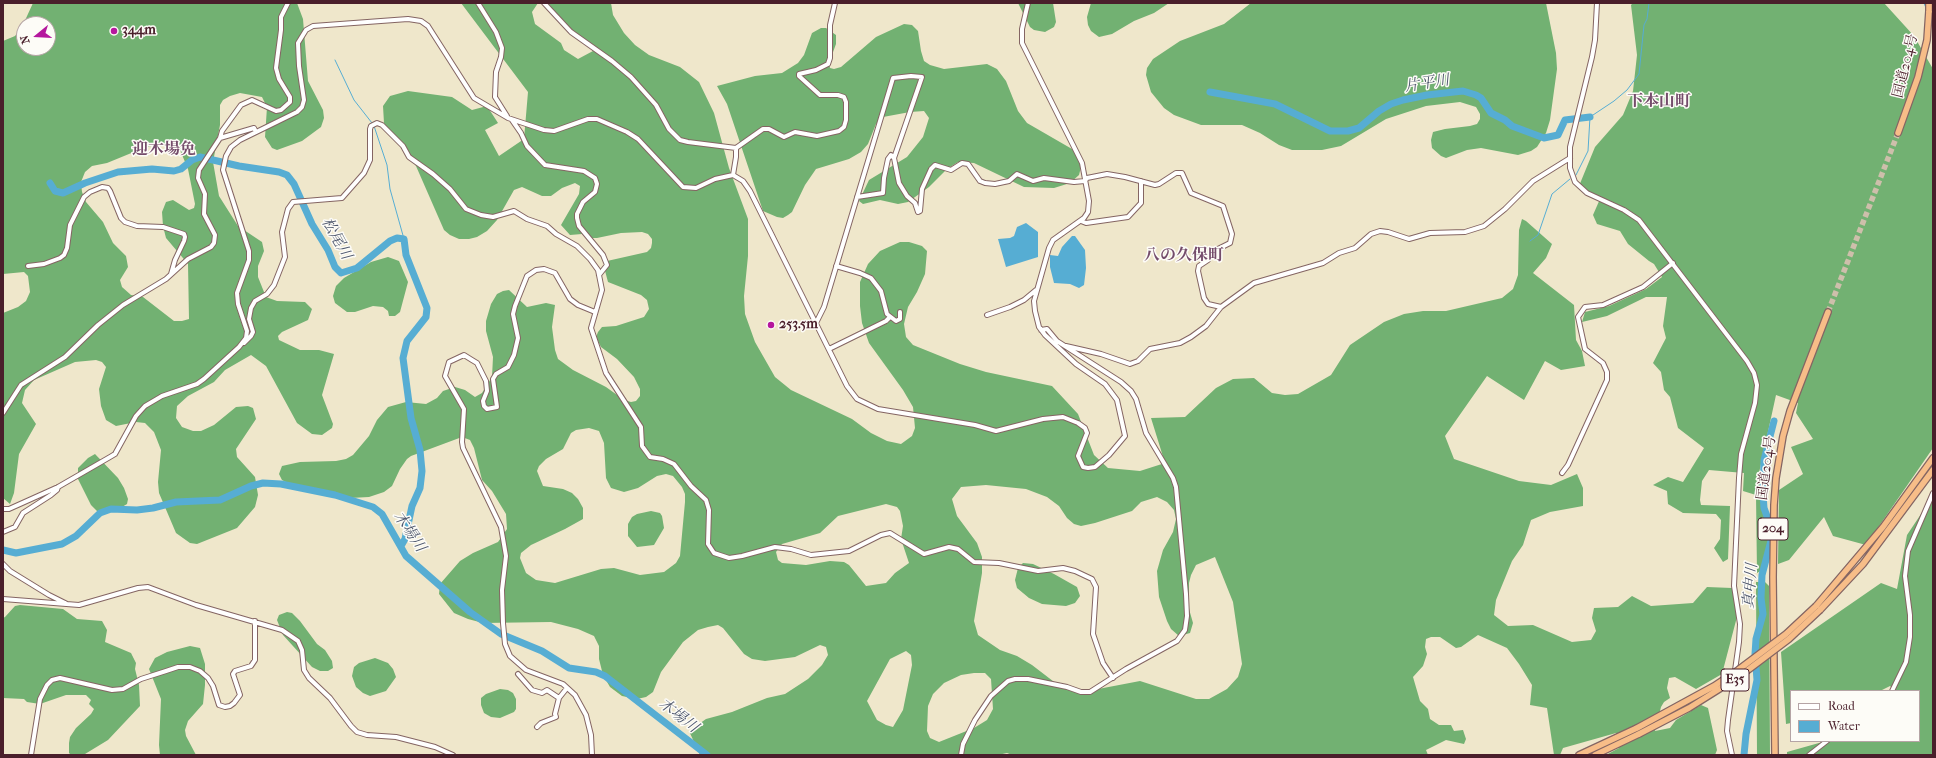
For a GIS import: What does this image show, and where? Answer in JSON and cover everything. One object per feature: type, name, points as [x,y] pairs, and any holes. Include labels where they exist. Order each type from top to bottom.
[{"type":"highway","name":"国道204号","points":[[1898,133],[1918,77],[1926,40],[1929,3]]},
{"type":"highway","name":"国道204号","points":[[1776,755],[1773,576],[1776,478],[1783,436],[1790,412],[1828,312]]},
{"type":"highway","name":"E35","points":[[1818,608],[1883,527],[1933,458]]},
{"type":"highway","name":"E35","points":[[1579,755],[1689,708],[1740,676],[1789,639],[1863,564],[1933,470]]},
{"type":"highway","name":"E35","points":[[1595,755],[1638,731]]},
{"type":"street","points":[[3,413],[21,385],[65,357],[98,325],[124,305],[171,274],[188,259],[211,247],[214,243],[215,234],[204,214],[205,194],[198,178],[199,170],[220,138],[222,131],[241,105],[252,100],[276,111],[281,110],[290,102],[290,97],[279,79],[276,68],[281,30],[281,17],[288,3]]},
{"type":"street","points":[[478,3],[496,32],[502,48],[502,53],[496,72],[495,97],[521,133],[527,146],[545,165],[584,171],[595,178],[597,184],[595,192],[583,202],[577,214],[577,218],[579,226],[603,255],[607,265],[599,275]]},
{"type":"street","points":[[544,3],[571,32],[612,61],[631,77],[656,104],[669,129],[680,140],[736,148],[757,131],[763,129],[769,129],[784,137],[795,132],[816,136],[840,131],[844,127],[846,120],[846,102],[844,97],[838,95],[820,95],[799,76],[799,74],[816,70],[828,64],[830,58],[830,25],[835,3]]},
{"type":"street","points":[[239,347],[246,338],[247,331],[238,304],[237,293],[249,260],[249,251],[223,165],[232,147],[256,132],[297,112],[302,107],[304,100],[299,66],[298,43],[306,30],[313,26],[408,19],[420,21],[428,26],[474,98],[510,119],[544,130],[554,131],[588,119],[597,119],[610,124],[638,139],[683,187],[696,188],[715,179],[733,175],[743,181],[750,191],[847,386],[857,399],[868,406],[878,409],[975,425],[996,431],[1043,418],[1064,417],[1085,428],[1088,433],[1078,456],[1083,466],[1088,468],[1095,467],[1109,455],[1125,436],[1117,400],[1105,384],[1068,358],[1041,330],[1035,311],[1034,301],[1046,255],[1053,240],[1080,221],[1088,212],[1089,201],[1082,163],[1064,124],[1022,43],[1022,30],[1028,3]]},
{"type":"street","points":[[1597,3],[1595,40],[1570,147],[1570,168],[1575,182],[1587,194],[1624,210],[1639,220],[1748,361],[1754,373],[1757,385],[1755,403],[1741,454],[1739,478],[1734,573],[1740,636],[1727,731],[1732,755]]},
{"type":"street","points":[[1929,3],[1933,11]]},
{"type":"street","points":[[816,323],[824,307],[893,78],[919,76],[922,77],[894,158],[899,183],[907,196],[915,203],[918,212],[920,211],[922,188],[931,169],[935,165],[950,170],[962,163],[968,164],[980,181],[985,184],[995,184],[1009,181],[1017,174],[1033,181],[1044,178],[1074,182],[1085,181],[1087,178],[1107,174],[1155,185],[1176,173],[1182,173],[1191,193],[1223,206],[1232,234],[1230,244],[1212,252],[1208,260],[1200,266],[1198,271],[1204,298],[1208,304],[1221,307]]},
{"type":"street","points":[[3,509],[9,509],[58,487],[103,462],[114,454],[136,416],[150,402],[162,396],[197,384],[251,336],[252,332],[249,319],[251,308],[255,301],[267,294],[274,285],[285,257],[282,232],[288,209],[292,202],[342,198],[364,173],[370,160],[370,129],[371,126],[377,123],[382,125],[403,146],[409,157],[433,174],[450,189],[466,209],[493,217],[514,211],[527,219],[547,226],[556,234],[577,246],[590,259],[598,270],[602,290],[591,328],[606,373],[641,427],[642,446],[650,457],[663,459],[674,464],[691,486],[706,500],[709,510],[708,544],[714,553],[729,558],[776,547],[791,549],[811,555],[849,551],[881,535],[890,533],[924,554],[949,547],[958,548],[974,562],[999,563],[1038,571],[1063,568],[1075,571],[1092,579],[1096,587],[1093,634],[1103,664],[1113,678]]},
{"type":"street","points":[[220,138],[254,128],[256,132]]},
{"type":"street","points":[[733,175],[736,148]]},
{"type":"street","points":[[857,197],[883,193],[888,159],[891,155],[894,158]]},
{"type":"street","points":[[1064,346],[1101,354],[1130,364],[1138,361],[1150,350],[1188,340],[1206,326],[1221,307],[1254,283],[1323,263],[1339,253],[1356,248],[1371,234],[1380,231],[1409,239],[1430,233],[1465,232],[1484,226],[1533,181],[1570,158]]},
{"type":"street","points":[[1080,221],[1086,223],[1128,217],[1141,203],[1141,181]]},
{"type":"street","points":[[28,266],[44,264],[64,255],[67,248],[70,225],[84,197],[90,192],[102,187],[108,188],[110,191],[121,218],[125,222],[137,226],[163,227],[184,234],[186,237],[175,260],[171,274]]},
{"type":"street","points":[[1562,473],[1568,465],[1607,380],[1607,372],[1603,363],[1585,348],[1578,317],[1585,307],[1603,305],[1644,288],[1673,263]]},
{"type":"street","points":[[836,266],[860,273],[875,282],[881,291],[887,314],[890,317],[896,321],[899,320],[900,312]]},
{"type":"street","points":[[592,755],[591,734],[586,715],[575,695],[563,684],[526,670],[510,656],[505,644],[502,590],[506,556],[501,527],[463,448],[464,409],[447,382],[445,376],[446,367],[449,362],[464,355],[477,363],[486,381],[487,391],[483,401],[484,406],[487,409],[497,406],[493,379],[496,374],[508,367],[514,355],[518,338],[513,314],[515,306],[527,276],[536,270],[544,269],[555,272],[570,299],[578,305],[595,312]]},
{"type":"street","points":[[987,315],[1003,310],[1017,303],[1037,290]]},
{"type":"street","points":[[829,349],[886,321],[890,317]]},
{"type":"street","points":[[961,755],[963,744],[975,720],[991,696],[1008,681],[1015,679],[1028,679],[1068,687],[1081,692],[1090,692],[1177,641],[1185,630],[1187,616],[1186,594],[1176,487],[1173,478],[1150,442],[1136,399],[1131,391],[1121,382],[1057,341],[1047,329],[1041,330]]},
{"type":"street","points":[[3,532],[15,527],[23,513],[51,495],[57,490],[58,487]]},
{"type":"street","points":[[1892,690],[1906,662],[1910,637],[1910,615],[1905,576],[1908,551],[1933,493]]},
{"type":"street","points":[[3,564],[10,571],[70,605]]},
{"type":"street","points":[[3,598],[79,605],[138,588],[148,587],[196,605],[282,630],[298,641],[302,650],[304,670],[309,678],[330,698],[357,732],[367,735],[396,737],[435,747],[453,755]]},
{"type":"street","points":[[31,755],[40,699],[47,685],[52,680],[60,678],[112,690],[123,689],[141,679],[178,667],[190,667],[200,671],[208,678],[213,686],[219,705],[225,707],[230,706],[240,695],[233,674],[235,671],[251,666],[255,660],[254,622]]},
{"type":"street","points":[[518,674],[532,690],[542,693],[546,690],[559,698]]},
{"type":"street","points":[[537,727],[541,723],[556,717],[555,714],[559,698],[566,688]]},
{"type":"street","points":[[1809,755],[1826,742]]},
{"type":"green space","points":[[33,3],[297,3],[303,19],[308,81],[323,110],[324,118],[321,127],[302,141],[277,150],[272,148],[265,137],[267,107],[262,97],[240,93],[230,96],[223,100],[220,105],[220,125],[213,162],[219,196],[238,226],[262,242],[264,251],[258,266],[258,277],[266,297],[277,301],[305,302],[312,309],[308,320],[282,332],[278,336],[279,340],[300,350],[319,350],[334,354],[322,395],[333,424],[332,428],[322,435],[312,434],[297,423],[266,366],[251,355],[225,370],[214,382],[188,396],[177,406],[176,418],[182,427],[193,431],[201,431],[214,425],[236,407],[248,406],[253,408],[256,419],[236,449],[237,457],[255,477],[258,495],[255,507],[237,528],[197,544],[190,543],[176,533],[159,493],[158,482],[161,450],[154,432],[145,423],[136,422],[116,426],[106,420],[101,406],[99,389],[106,367],[102,362],[96,360],[75,362],[34,380],[25,390],[22,403],[36,424],[19,454],[14,493],[10,504],[3,498],[3,313],[18,307],[26,301],[30,292],[28,276],[24,272],[3,274],[3,41],[16,35],[16,56],[56,56],[56,16],[27,16]],"holes":[[[158,145],[180,150],[188,169],[195,204],[194,208],[189,210],[173,200],[166,202],[162,212],[166,238],[188,264],[189,319],[182,321],[174,321],[143,297],[131,295],[122,287],[120,280],[128,267],[126,256],[113,243],[103,222],[86,202],[82,192],[81,182],[85,172],[92,166],[107,163],[146,147]]]},
{"type":"green space","points":[[461,3],[538,3],[532,12],[535,24],[561,43],[564,50],[578,59],[593,51],[543,3],[611,3],[613,15],[624,33],[635,45],[649,55],[680,67],[699,82],[714,113],[729,168],[748,219],[748,256],[744,296],[745,314],[755,342],[775,377],[791,390],[852,419],[871,433],[887,441],[901,444],[912,436],[915,428],[913,407],[903,390],[869,343],[862,323],[860,306],[860,282],[868,264],[880,251],[900,242],[909,242],[922,246],[927,251],[925,274],[908,307],[904,324],[906,337],[913,345],[960,364],[986,372],[1052,386],[1078,414],[1094,455],[1108,468],[1140,471],[1165,463],[1151,418],[1185,417],[1216,388],[1233,379],[1254,378],[1272,393],[1285,395],[1298,394],[1331,375],[1350,345],[1384,322],[1404,314],[1423,311],[1446,311],[1502,298],[1513,289],[1518,275],[1519,230],[1522,219],[1526,221],[1552,244],[1546,258],[1533,273],[1574,305],[1576,340],[1582,351],[1585,366],[1561,370],[1545,361],[1524,400],[1487,376],[1445,436],[1454,459],[1519,481],[1551,485],[1577,474],[1583,488],[1583,506],[1550,512],[1531,520],[1523,545],[1512,561],[1496,600],[1494,615],[1508,626],[1533,625],[1572,642],[1591,640],[1596,631],[1592,618],[1594,608],[1618,607],[1632,596],[1651,606],[1693,603],[1707,587],[1732,588],[1738,613],[1722,674],[1696,689],[1675,677],[1669,678],[1667,688],[1670,698],[1664,702],[1661,707],[1655,731],[1670,728],[1676,720],[1701,705],[1708,708],[1717,750],[1715,755],[1606,755],[1619,748],[1616,733],[1563,748],[1560,755],[1554,755],[1547,708],[1530,705],[1532,685],[1507,648],[1478,635],[1461,647],[1456,648],[1440,637],[1431,637],[1426,639],[1425,647],[1427,654],[1423,666],[1413,677],[1420,701],[1428,709],[1430,719],[1439,725],[1451,725],[1454,731],[1463,730],[1466,739],[1464,744],[1446,740],[1426,750],[1428,755],[1012,755],[1007,753],[998,755],[700,755],[689,731],[706,719],[732,712],[767,698],[785,694],[808,679],[822,665],[828,655],[826,647],[820,645],[795,657],[765,661],[752,659],[744,654],[723,628],[718,625],[708,627],[698,630],[683,642],[661,672],[653,692],[646,697],[637,699],[622,696],[610,687],[603,675],[599,659],[599,646],[594,636],[578,629],[551,622],[483,623],[468,619],[454,613],[439,594],[440,584],[460,561],[473,553],[498,542],[507,529],[506,514],[492,491],[482,480],[474,448],[470,440],[462,437],[411,456],[400,469],[392,486],[384,492],[369,497],[350,498],[327,495],[293,486],[282,480],[279,474],[282,466],[300,462],[336,461],[346,459],[353,455],[369,436],[377,420],[388,407],[406,402],[426,404],[437,398],[443,391],[455,387],[465,390],[475,397],[482,393],[492,377],[493,357],[486,331],[486,321],[491,304],[497,294],[503,291],[509,290],[527,307],[546,303],[555,305],[552,327],[555,350],[558,359],[573,370],[606,387],[624,400],[631,402],[636,401],[640,396],[640,389],[634,377],[617,359],[601,347],[596,337],[602,327],[616,326],[644,317],[649,309],[647,300],[641,295],[608,282],[604,267],[607,261],[647,252],[651,248],[652,243],[652,239],[648,234],[642,232],[621,233],[597,238],[588,238],[582,234],[570,235],[561,225],[579,194],[580,186],[575,183],[562,188],[551,196],[542,196],[522,187],[514,190],[497,220],[487,231],[477,237],[459,239],[450,235],[444,230],[416,166],[402,147],[387,132],[384,123],[383,106],[390,96],[408,91],[452,97],[472,110],[487,106],[498,123],[485,130],[499,156],[524,139],[528,92]],"holes":[[[589,428],[599,431],[604,443],[606,478],[611,488],[624,492],[638,488],[657,476],[666,474],[673,476],[682,487],[685,494],[685,502],[680,556],[676,563],[664,572],[640,575],[614,568],[601,569],[555,583],[536,580],[526,573],[520,558],[521,553],[531,545],[583,519],[583,508],[578,499],[572,493],[563,489],[543,486],[537,471],[539,466],[546,459],[563,449],[571,433],[576,430]],[[986,485],[1026,489],[1047,497],[1059,506],[1067,518],[1074,524],[1081,526],[1132,511],[1141,502],[1157,497],[1167,502],[1174,510],[1176,519],[1173,532],[1163,550],[1157,571],[1159,597],[1167,621],[1171,629],[1179,636],[1190,633],[1193,623],[1189,609],[1189,583],[1191,575],[1196,565],[1215,557],[1233,602],[1242,664],[1238,677],[1227,689],[1209,699],[1196,699],[1140,681],[1093,690],[1062,688],[1032,665],[1017,656],[1000,650],[978,635],[974,621],[982,573],[982,557],[977,543],[957,516],[952,499],[961,487]],[[886,504],[897,507],[900,511],[903,526],[901,539],[909,563],[895,573],[886,583],[866,586],[849,565],[844,562],[830,561],[806,565],[782,563],[778,560],[776,552],[782,544],[820,533],[838,516]],[[906,651],[911,655],[912,665],[903,710],[893,727],[877,720],[867,701],[890,659]],[[985,673],[991,679],[993,709],[987,720],[974,728],[939,742],[930,738],[927,731],[928,706],[933,694],[944,683],[961,675]]]},
{"type":"green space","points":[[1018,3],[1053,3],[1056,22],[1054,27],[1045,32],[1034,30],[1030,27]]},
{"type":"green space","points":[[1091,3],[1169,3],[1154,13],[1134,21],[1112,34],[1099,37],[1091,31],[1088,25],[1087,17]]},
{"type":"green space","points":[[1251,3],[1546,3],[1556,53],[1557,69],[1550,120],[1546,133],[1537,147],[1531,151],[1518,155],[1481,148],[1467,150],[1446,158],[1441,156],[1432,148],[1431,140],[1433,132],[1470,126],[1477,124],[1480,119],[1480,114],[1476,107],[1460,102],[1426,106],[1386,119],[1341,146],[1322,150],[1292,150],[1279,145],[1260,133],[1242,125],[1201,125],[1174,115],[1164,108],[1151,92],[1146,75],[1147,68],[1153,59],[1180,41],[1224,24]]},
{"type":"green space","points":[[1633,3],[1884,3],[1914,36],[1933,69],[1933,448],[1866,545],[1833,536],[1824,517],[1789,560],[1778,564],[1779,490],[1803,474],[1791,447],[1813,439],[1796,413],[1798,403],[1776,395],[1759,473],[1768,539],[1766,568],[1757,573],[1756,495],[1743,491],[1744,473],[1709,470],[1702,481],[1700,500],[1701,505],[1730,506],[1728,559],[1723,562],[1714,548],[1720,539],[1721,520],[1716,514],[1683,513],[1668,504],[1667,491],[1653,485],[1668,477],[1683,482],[1704,448],[1678,428],[1670,397],[1664,390],[1661,372],[1653,363],[1666,338],[1663,326],[1667,297],[1646,297],[1607,316],[1582,322],[1585,312],[1609,306],[1646,289],[1662,277],[1654,264],[1628,244],[1620,231],[1597,224],[1593,215],[1600,199],[1579,186],[1595,147],[1623,115],[1633,91],[1637,55],[1631,5]]},
{"type":"green space","points":[[904,24],[912,25],[918,31],[924,61],[930,65],[944,69],[987,64],[997,69],[1006,81],[1018,111],[1027,123],[1072,149],[1079,158],[1081,167],[1079,175],[1070,183],[1054,188],[1024,187],[974,163],[958,162],[947,169],[929,187],[908,202],[898,204],[880,200],[863,204],[859,201],[869,180],[907,157],[923,137],[929,118],[924,111],[910,112],[883,117],[876,124],[868,144],[861,152],[849,159],[816,169],[805,185],[792,212],[788,215],[783,218],[763,211],[727,104],[717,86],[755,76],[782,73],[798,63],[804,55],[812,33],[821,28],[826,28],[836,35],[836,44],[829,63],[830,68],[834,69],[841,67],[876,37]]},
{"type":"green space","points":[[388,257],[399,261],[408,282],[400,312],[395,316],[389,316],[388,311],[383,307],[373,306],[355,312],[347,312],[335,303],[333,296],[336,286],[344,278],[371,262]]},
{"type":"green space","points":[[95,454],[118,478],[124,488],[128,499],[127,504],[117,510],[106,513],[98,512],[91,505],[78,479],[78,468],[88,458]]},
{"type":"green space","points":[[1933,496],[1933,755],[1787,755],[1787,752],[1822,742],[1920,742],[1920,690],[1894,690],[1890,686],[1882,690],[1790,690],[1790,723],[1786,724],[1781,652],[1881,583],[1897,589],[1907,535]]},
{"type":"green space","points":[[651,511],[660,513],[664,528],[654,545],[637,547],[628,536],[628,524],[632,517],[637,514]]},
{"type":"green space","points":[[1023,563],[1033,564],[1077,587],[1080,596],[1075,603],[1066,606],[1042,604],[1029,598],[1017,588],[1015,580],[1018,568]]},
{"type":"green space","points":[[1756,582],[1765,582],[1769,586],[1770,755],[1757,755]]},
{"type":"green space","points":[[20,605],[63,609],[77,619],[102,621],[107,630],[105,642],[131,653],[136,663],[135,669],[139,685],[140,706],[108,740],[85,754],[71,755],[69,753],[69,743],[70,737],[76,728],[91,714],[94,709],[89,704],[91,700],[86,695],[66,695],[40,704],[27,702],[24,699],[3,698],[3,618],[15,606]]},
{"type":"green space","points":[[287,612],[292,613],[300,621],[317,644],[325,650],[332,661],[333,668],[328,671],[320,671],[312,667],[283,635],[277,620],[279,615]]},
{"type":"green space","points":[[190,646],[200,648],[205,664],[203,704],[188,721],[185,730],[186,736],[196,755],[160,755],[161,699],[149,669],[155,658],[167,652]]},
{"type":"green space","points":[[375,658],[388,663],[393,669],[396,677],[386,691],[370,696],[363,693],[356,687],[352,676],[354,667],[359,663]]},
{"type":"green space","points":[[500,689],[508,690],[513,693],[516,699],[516,709],[514,712],[500,718],[491,717],[484,713],[481,705],[481,698],[486,694]]},
{"type":"water","points":[[1026,223],[1038,232],[1038,257],[1006,267],[998,239],[1010,238],[1014,236],[1017,227]]},
{"type":"water","points":[[1072,236],[1075,236],[1085,250],[1086,268],[1084,285],[1079,288],[1070,284],[1054,283],[1050,267],[1050,255],[1058,256],[1062,247]]},
{"type":"waterway","points":[[1576,175],[1588,151],[1590,117],[1614,101],[1627,90],[1639,74],[1644,25],[1647,19],[1649,3]]},
{"type":"waterway","points":[[1924,3],[1926,8]]},
{"type":"waterway","points":[[335,60],[354,100],[372,123]]},
{"type":"waterway","name":"片平川","points":[[1210,92],[1275,104],[1330,131],[1348,131],[1359,128],[1379,111],[1391,104],[1403,100],[1427,95],[1463,91],[1481,98],[1491,113],[1505,120],[1512,126],[1544,138],[1558,135],[1565,120],[1590,117]]},
{"type":"waterway","points":[[374,126],[387,165],[390,189],[404,239]]},
{"type":"waterway","name":"松尾川","points":[[50,183],[55,191],[63,193],[85,183],[118,172],[152,169],[174,171],[181,169],[192,160],[200,157],[239,166],[279,172],[287,175],[294,184],[312,224],[328,250],[335,267],[341,273],[357,268],[390,241],[397,238],[404,239],[406,255],[427,308],[426,317],[407,341],[403,358],[411,418],[420,450],[422,471],[420,488],[412,506],[405,539],[401,546]]},
{"type":"waterway","points":[[1530,241],[1538,235],[1552,194],[1570,179]]},
{"type":"waterway","name":"真申川","points":[[1744,755],[1746,734],[1757,680],[1755,654],[1756,639],[1763,614],[1761,598],[1762,575],[1772,537],[1772,530],[1764,508],[1763,494],[1764,460],[1774,421]]},
{"type":"waterway","name":"木場川","points":[[3,550],[16,553],[62,544],[76,536],[100,513],[111,509],[137,510],[153,508],[176,502],[220,500],[251,486],[263,483],[281,484],[335,495],[373,507],[382,514],[406,556],[470,612],[501,634],[542,651],[569,668],[596,672],[605,676],[707,755]]},
{"type":"tunnel","points":[[1828,312],[1898,133]]},
{"type":"place","name":"344m","points":[[114,31]]},
{"type":"place","name":"253.5m","points":[[771,325]]},
{"type":"district","name":"下本山町","points":[[1659,102]]},
{"type":"district","name":"迎木場免","points":[[164,150]]},
{"type":"district","name":"八の久保町","points":[[1184,256]]}]
